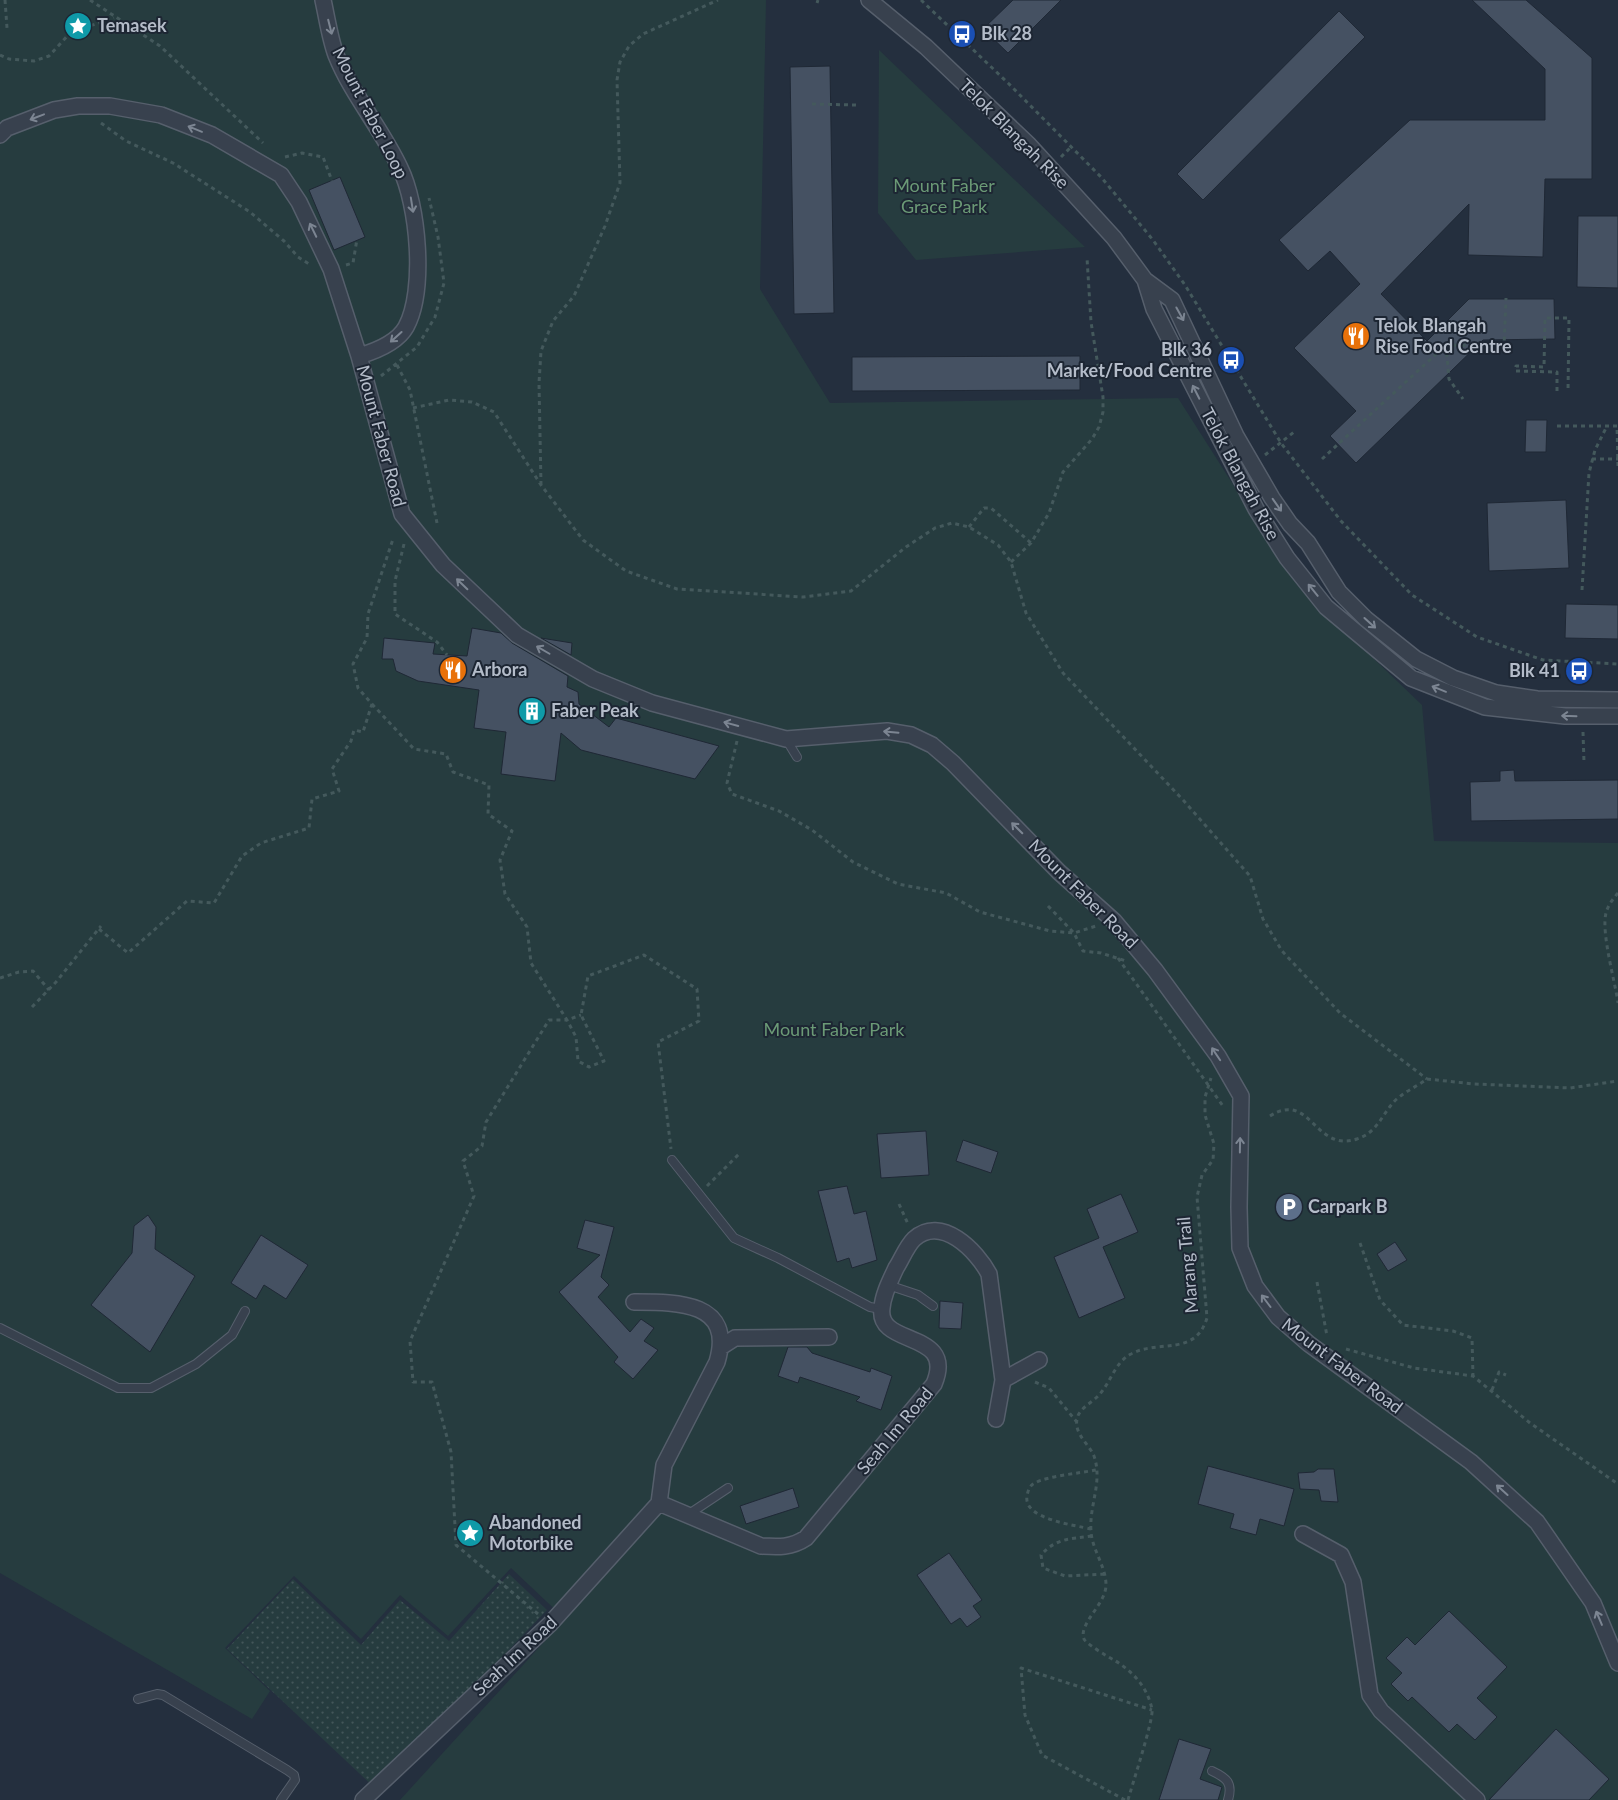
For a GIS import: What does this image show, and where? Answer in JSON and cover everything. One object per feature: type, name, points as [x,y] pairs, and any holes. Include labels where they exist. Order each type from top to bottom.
[{"type":"street","name":"Mount Faber Loop","points":[[323,0],[336,55],[401,168],[412,201],[418,264],[416,300],[406,328],[386,346],[359,356]]},
{"type":"street","name":"Telok Blangah Rise","points":[[869,0],[926,46],[1046,162],[1114,238],[1146,280],[1172,300],[1236,436],[1272,498],[1290,524],[1308,543],[1339,592],[1366,619],[1416,659],[1453,678],[1496,693],[1537,699],[1618,700]]},
{"type":"street","points":[[0,135],[7,128],[54,110],[78,106],[110,106],[161,115],[195,128],[212,135],[281,174],[299,202],[331,268],[359,356]]},
{"type":"street","name":"Telok Blangah Rise","points":[[1146,280],[1154,309],[1256,509],[1287,558],[1326,607],[1411,678],[1484,707],[1565,716],[1618,716]]},
{"type":"street","name":"Mount Faber Road","points":[[359,356],[402,514],[443,565],[494,616],[517,635],[593,679],[626,693],[652,703],[786,739],[887,731],[911,735],[932,745],[960,770],[1059,872],[1114,921],[1155,970],[1218,1056],[1241,1096],[1240,1248],[1255,1286],[1278,1317],[1309,1344],[1471,1462],[1537,1522],[1593,1604],[1618,1663]]},
{"type":"street","name":"Telok Blangah Rise","points":[[1287,558],[1308,543]]},
{"type":"street","points":[[881,1309],[888,1285],[908,1245],[924,1233],[944,1232],[969,1246],[981,1258],[989,1274],[1010,1376],[996,1419]]},
{"type":"street","points":[[634,1302],[687,1304],[702,1310],[714,1322],[721,1347],[717,1362],[664,1465],[659,1503]]},
{"type":"street","name":"Seah Im Road","points":[[363,1800],[550,1624],[659,1503],[761,1546],[779,1547],[794,1545],[806,1538],[934,1384],[937,1376],[936,1359],[932,1351],[926,1345],[895,1332],[883,1318],[881,1309]]},
{"type":"street","points":[[721,1347],[735,1338],[829,1337]]},
{"type":"street","points":[[1010,1376],[1039,1360]]},
{"type":"street","points":[[1303,1534],[1341,1555],[1353,1582],[1370,1695],[1382,1711],[1477,1800]]},
{"type":"lane","points":[[786,739],[797,757]]},
{"type":"lane","points":[[672,1160],[734,1238],[778,1258],[870,1307],[881,1309]]},
{"type":"lane","points":[[888,1285],[918,1295],[933,1306]]},
{"type":"lane","points":[[0,1328],[118,1388],[151,1388],[196,1364],[225,1341],[232,1335],[245,1311]]},
{"type":"lane","points":[[688,1514],[728,1488]]},
{"type":"lane","points":[[138,1699],[157,1694],[163,1695],[287,1770],[294,1775],[294,1780],[281,1800]]},
{"type":"lane","points":[[1212,1771],[1226,1777],[1229,1781],[1230,1792],[1228,1800]]},
{"type":"path","points":[[5,0],[8,28]]},
{"type":"path","points":[[90,0],[114,18],[160,46],[270,150]]},
{"type":"path","points":[[541,485],[539,383],[541,351],[553,321],[574,296],[606,226],[620,183],[617,80],[620,62],[629,46],[643,34],[718,0]]},
{"type":"path","points":[[0,55],[9,59],[34,60],[50,56],[71,32],[114,18]]},
{"type":"path","points":[[812,104],[856,105]]},
{"type":"path","points":[[97,120],[126,141],[173,163],[250,212],[284,240],[298,257]]},
{"type":"path","points":[[279,159],[302,153],[323,157],[332,181]]},
{"type":"path","points":[[1011,562],[1031,542],[1049,513],[1063,472],[1092,440],[1104,412],[1104,398],[1091,322],[1086,258]]},
{"type":"path","points":[[1322,459],[1446,344],[1504,346],[1506,298]]},
{"type":"path","points":[[1557,391],[1557,372],[1516,371],[1516,366],[1544,367],[1545,318],[1570,318],[1568,392]]},
{"type":"path","points":[[1446,344],[1448,379],[1463,399]]},
{"type":"path","points":[[375,379],[397,365],[410,390],[436,523]]},
{"type":"path","points":[[413,408],[449,400],[472,402],[494,412],[541,485],[583,540],[626,571],[677,589],[803,597],[850,590],[906,547],[936,528],[952,523],[969,527],[998,545],[1011,562],[1026,613],[1063,673],[1184,801],[1250,876],[1263,919],[1282,951],[1340,1013],[1427,1079],[1474,1084],[1570,1088],[1618,1081]]},
{"type":"path","points":[[1557,426],[1617,426],[1618,468]]},
{"type":"path","points":[[1582,590],[1592,459],[1607,426]]},
{"type":"path","points":[[1281,443],[1294,432]]},
{"type":"path","points":[[1592,459],[1618,459]]},
{"type":"path","points":[[969,527],[984,508],[991,508],[1031,542]]},
{"type":"path","points":[[1341,521],[1412,596],[1477,637],[1543,660],[1618,664]]},
{"type":"path","points":[[393,540],[368,614],[367,638],[352,664],[358,688],[414,749],[446,754],[453,772],[488,785],[488,814],[512,831],[500,860],[506,894],[527,927],[531,963],[576,1037],[578,1061],[590,1067],[604,1061],[581,1015],[588,976],[644,954],[697,989],[698,1022],[658,1042],[672,1160]]},
{"type":"path","points":[[404,544],[396,582],[395,614],[438,642],[446,655]]},
{"type":"path","points":[[32,1006],[49,990],[100,927],[128,953],[187,901],[214,903],[242,856],[261,843],[309,828],[312,798],[339,791],[332,769],[351,741],[354,730],[363,732],[372,704]]},
{"type":"path","points":[[739,732],[727,783],[732,794],[737,797],[779,811],[812,830],[853,862],[898,884],[946,893],[980,912],[1050,932],[1074,933]]},
{"type":"path","points":[[1583,732],[1584,762]]},
{"type":"path","points":[[1618,893],[1611,901],[1606,913],[1605,926],[1618,1003]]},
{"type":"path","points":[[1048,906],[1074,933],[1083,951],[1118,958],[1227,1111]]},
{"type":"path","points":[[0,978],[32,971],[49,990]]},
{"type":"path","points":[[550,1624],[456,1545],[451,1452],[432,1382],[413,1382],[410,1341],[474,1196],[463,1161],[482,1146],[486,1122],[549,1020],[567,1020],[581,1015]]},
{"type":"path","points":[[1270,1116],[1284,1109],[1293,1109],[1301,1112],[1330,1139],[1344,1141],[1357,1139],[1370,1133],[1380,1123],[1393,1103],[1427,1079]]},
{"type":"path","name":"Marang Trail","points":[[1076,1421],[1081,1410],[1098,1396],[1122,1360],[1130,1354],[1140,1350],[1192,1341],[1204,1327],[1207,1318],[1197,1197],[1202,1175],[1212,1160],[1214,1144],[1205,1115],[1205,1097],[1208,1085]]},
{"type":"path","points":[[700,1194],[740,1153]]},
{"type":"path","points":[[899,1204],[911,1229]]},
{"type":"path","points":[[1360,1243],[1380,1300],[1403,1325],[1453,1331],[1472,1338],[1473,1376]]},
{"type":"path","points":[[1317,1282],[1326,1335],[1333,1340]]},
{"type":"path","points":[[1340,1345],[1348,1350],[1379,1360],[1473,1376],[1530,1422],[1618,1484]]},
{"type":"path","points":[[1492,1390],[1499,1372],[1506,1375]]},
{"type":"path","points":[[1010,1376],[1049,1388],[1076,1421],[1079,1432],[1090,1447],[1094,1458],[1098,1487],[1091,1529],[1093,1547],[1105,1574],[1104,1597],[1085,1626],[1083,1638],[1089,1645],[1097,1647],[1129,1669],[1144,1688],[1152,1710],[1126,1800],[1042,1755],[1025,1715],[1021,1668],[1152,1710]]},
{"type":"path","points":[[1091,1529],[1036,1514],[1028,1505],[1027,1495],[1028,1490],[1036,1482],[1096,1470]]},
{"type":"path","points":[[1092,1536],[1062,1540],[1050,1546],[1041,1555],[1043,1568],[1065,1576],[1105,1574]]},
{"type":"green space","name":"Mount Faber Park","points":[[0,0],[766,0],[760,289],[830,403],[1178,398],[1297,585],[1422,705],[1434,841],[1618,843],[1618,1800],[400,1800],[565,1619],[511,1568],[448,1636],[400,1595],[361,1639],[294,1576],[225,1648],[270,1691],[252,1719],[0,1573]]},
{"type":"green space","name":"Mount Faber Grace Park","points":[[879,50],[1085,247],[916,260],[878,213]]},
{"type":"green space","points":[[509,1574],[547,1610],[376,1789],[227,1649],[293,1579],[361,1645],[400,1600],[449,1641]]},
{"type":"building","points":[[1013,0],[1061,0],[1008,53],[983,29]]},
{"type":"building","points":[[1472,0],[1526,0],[1592,58],[1592,179],[1545,179],[1543,257],[1468,255],[1469,204],[1381,294],[1427,341],[1469,299],[1554,299],[1555,339],[1483,340],[1356,463],[1330,436],[1356,411],[1294,348],[1360,284],[1330,251],[1308,271],[1279,240],[1410,120],[1545,120],[1545,69]]},
{"type":"building","points":[[1339,11],[1365,37],[1203,200],[1177,174]]},
{"type":"building","points":[[830,66],[834,313],[794,314],[790,67]]},
{"type":"building","points":[[340,177],[365,237],[334,250],[309,190]]},
{"type":"building","points":[[1578,216],[1618,216],[1618,288],[1577,287]]},
{"type":"building","points":[[1080,356],[1080,390],[852,391],[852,357]]},
{"type":"building","points":[[1526,420],[1547,420],[1546,452],[1525,452]]},
{"type":"building","points":[[1566,500],[1569,568],[1489,571],[1487,503]]},
{"type":"building","points":[[1566,604],[1618,605],[1618,639],[1565,638]]},
{"type":"building","name":"Faber Peak","points":[[472,628],[501,633],[512,643],[568,676],[567,687],[578,692],[579,704],[609,727],[616,718],[719,746],[695,779],[581,750],[561,733],[555,781],[501,774],[506,732],[474,728],[479,690],[418,681],[396,671],[393,659],[382,659],[384,638],[435,643],[433,654],[467,656]]},
{"type":"building","points":[[541,638],[572,643],[571,655]]},
{"type":"building","points":[[1514,770],[1515,781],[1618,780],[1618,819],[1471,821],[1470,782],[1500,781],[1500,771]]},
{"type":"building","points":[[926,1131],[929,1175],[881,1178],[877,1134]]},
{"type":"building","points":[[963,1140],[998,1152],[991,1173],[956,1161]]},
{"type":"building","points":[[847,1186],[854,1214],[866,1211],[877,1260],[852,1268],[849,1258],[837,1262],[818,1191]]},
{"type":"building","points":[[1121,1194],[1138,1232],[1103,1247],[1125,1298],[1079,1318],[1054,1257],[1099,1238],[1087,1209]]},
{"type":"building","points":[[148,1215],[156,1227],[155,1249],[195,1276],[150,1352],[91,1305],[132,1253],[134,1226]]},
{"type":"building","points":[[585,1220],[614,1227],[601,1277],[609,1285],[598,1297],[630,1332],[641,1319],[654,1328],[644,1341],[658,1350],[633,1379],[614,1362],[618,1357],[559,1292],[600,1255],[577,1248]]},
{"type":"building","points":[[261,1235],[308,1265],[286,1299],[264,1285],[256,1299],[231,1283]]},
{"type":"building","points":[[1395,1242],[1407,1260],[1388,1271],[1377,1254]]},
{"type":"building","points":[[940,1301],[963,1303],[961,1329],[939,1328]]},
{"type":"building","points":[[788,1347],[807,1347],[812,1353],[870,1372],[871,1368],[892,1376],[881,1410],[856,1401],[860,1397],[800,1377],[798,1383],[778,1376]]},
{"type":"building","points":[[1208,1466],[1294,1489],[1284,1526],[1260,1519],[1256,1535],[1230,1528],[1234,1514],[1198,1504]]},
{"type":"building","points":[[1318,1469],[1334,1469],[1338,1502],[1321,1501],[1319,1490],[1300,1489],[1298,1473],[1314,1472]]},
{"type":"building","points":[[793,1488],[799,1507],[746,1524],[740,1506]]},
{"type":"building","points":[[949,1553],[982,1600],[973,1606],[981,1617],[967,1627],[960,1618],[951,1624],[917,1575]]},
{"type":"building","points":[[1449,1611],[1507,1667],[1477,1698],[1497,1717],[1475,1740],[1457,1724],[1449,1732],[1412,1697],[1408,1701],[1391,1684],[1402,1673],[1386,1658],[1407,1637],[1415,1645]]},
{"type":"building","points":[[1556,1729],[1609,1779],[1589,1800],[1489,1800]]},
{"type":"building","points":[[1179,1739],[1211,1749],[1200,1779],[1222,1787],[1218,1800],[1159,1800]]},
{"type":"place","name":"Temasek","points":[[78,26]]},
{"type":"place","name":"Blk 28","points":[[962,34]]},
{"type":"place","name":"Telok Blangah Rise Food Centre","points":[[1356,336]]},
{"type":"place","name":"Blk 36 Market/Food Centre","points":[[1231,360]]},
{"type":"place","name":"Arbora","points":[[453,670]]},
{"type":"place","name":"Blk 41","points":[[1579,671]]},
{"type":"place","name":"Faber Peak","points":[[532,711]]},
{"type":"place","name":"Carpark B","points":[[1289,1207]]},
{"type":"place","name":"Abandoned Motorbike","points":[[470,1533]]}]
